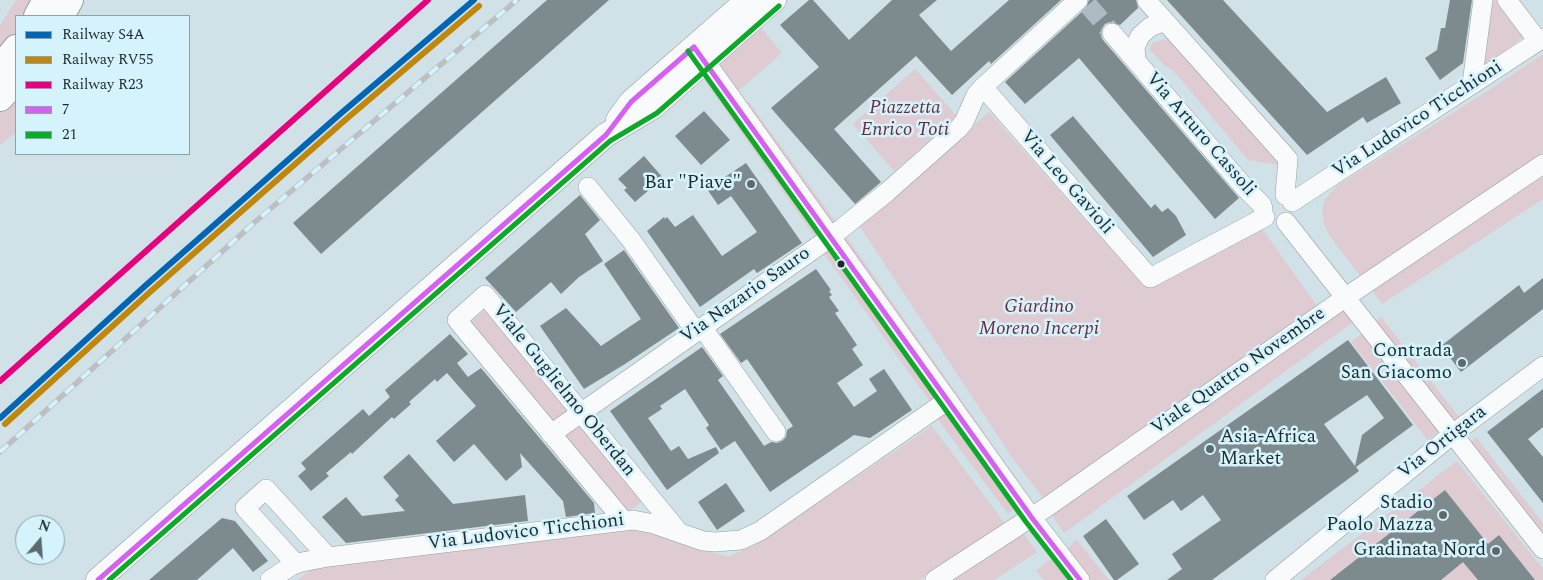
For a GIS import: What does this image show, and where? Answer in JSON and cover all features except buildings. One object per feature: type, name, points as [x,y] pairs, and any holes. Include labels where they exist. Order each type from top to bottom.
[{"type":"main road","points":[[44,13],[70,0]]},
{"type":"main road","points":[[0,68],[15,49]]},
{"type":"main road","points":[[0,98],[15,82]]},
{"type":"street","points":[[98,580],[606,135],[653,106],[748,0]]},
{"type":"street","points":[[700,54],[774,0]]},
{"type":"street","points":[[1472,84],[1484,0]]},
{"type":"street","points":[[1507,0],[1540,40]]},
{"type":"street","points":[[1147,1],[1288,159],[1289,198],[1294,207],[1293,214],[1286,222],[1543,548]]},
{"type":"street","name":"Via Nazario Sauro","points":[[551,434],[831,237],[887,192],[958,129],[964,122],[976,95],[983,87],[1083,2]]},
{"type":"street","name":"Via Arturo Cassoli","points":[[1136,61],[1135,47],[1140,36],[1150,27],[1165,21]]},
{"type":"street","name":"Via Arturo Cassoli","points":[[1112,33],[1262,205],[1264,213],[1274,223],[1286,222]]},
{"type":"street","name":"Via Ludovico Ticchioni","points":[[1289,198],[1540,40]]},
{"type":"street","points":[[700,54],[1032,518],[1080,580]]},
{"type":"street","name":"Via Leo Gavioli","points":[[983,87],[1150,278],[1264,213]]},
{"type":"street","name":"Viale Quattro Novembre","points":[[935,580],[1032,518],[1346,296],[1543,164]]},
{"type":"street","points":[[588,187],[776,432]]},
{"type":"street","name":"Via Arturo Cassoli","points":[[1264,213],[1264,202],[1270,195],[1277,193],[1289,198]]},
{"type":"street","name":"Viale Guglielmo Oberdan","points":[[623,520],[457,320],[485,295],[678,531]]},
{"type":"street","name":"Via Ortigara","points":[[1275,580],[1454,433],[1543,366]]},
{"type":"street","name":"Via Ludovico Ticchioni","points":[[270,580],[281,571],[296,564],[328,557],[623,520],[642,521],[678,531],[703,541],[736,541],[752,536],[948,400]]},
{"type":"street","points":[[296,564],[245,508],[266,489],[328,557]]},
{"type":"green space","points":[[16,0],[37,0],[28,15],[15,15],[15,34],[0,51],[0,26]]},
{"type":"green space","points":[[1490,0],[1499,0],[1524,37],[1482,67]]},
{"type":"green space","points":[[755,20],[782,53],[738,91],[711,59]]},
{"type":"green space","points":[[1167,39],[1174,42],[1279,165],[1248,160],[1173,70],[1164,65],[1149,49],[1153,42]]},
{"type":"green space","points":[[1543,54],[1543,153],[1360,276],[1330,236],[1324,224],[1322,212],[1324,202],[1330,193],[1341,183]]},
{"type":"green space","name":"Piazzetta Enrico Toti","points":[[915,69],[957,116],[894,171],[853,124]]},
{"type":"green space","points":[[710,75],[823,236],[817,240],[705,81]]},
{"type":"green space","points":[[15,90],[15,133],[0,145],[0,106]]},
{"type":"green space","points":[[748,101],[836,222],[829,227],[742,105]]},
{"type":"green space","name":"Giardino Moreno Incerpi","points":[[989,112],[1144,286],[1259,224],[1319,309],[1045,500],[1013,459],[859,225]]},
{"type":"green space","points":[[1543,173],[1543,199],[1382,304],[1371,289]]},
{"type":"green space","points":[[846,236],[1028,495],[1023,499],[840,240]]},
{"type":"green space","points":[[830,247],[937,399],[931,403],[823,252]]},
{"type":"green space","points":[[1340,306],[1353,322],[1064,533],[1052,515]]},
{"type":"green space","points":[[489,307],[571,408],[550,425],[467,325]]},
{"type":"green space","points":[[1381,317],[1459,417],[1450,423],[1373,324]]},
{"type":"green space","points":[[1366,331],[1442,428],[1428,440],[1351,342]]},
{"type":"green space","points":[[947,410],[1018,506],[1008,514],[936,417]]},
{"type":"green space","points":[[582,421],[646,498],[626,514],[562,437]]},
{"type":"green space","points":[[932,426],[1006,525],[920,580],[297,580],[319,564],[628,526],[728,557],[757,544]]},
{"type":"green space","points":[[1476,437],[1543,523],[1543,543],[1467,446]]},
{"type":"green space","name":"Stadio Paolo Mazza","points":[[1457,461],[1543,569],[1543,580],[1301,580]]},
{"type":"green space","points":[[1021,530],[1037,552],[994,580],[946,580]]},
{"type":"green space","points":[[1077,540],[1109,580],[1084,580],[1062,552]]},
{"type":"green space","points":[[1051,559],[1068,580],[1044,580],[1036,571]]},
{"type":"tunnel","points":[[1088,5],[1112,33]]},
{"type":"railway","points":[[0,452],[256,221],[517,0]]},
{"type":"rail line","name":"R23","points":[[0,381],[428,0]]},
{"type":"rail line","name":"S4A","points":[[0,418],[145,286],[339,115],[474,0]]},
{"type":"rail line","name":"RV55","points":[[5,424],[150,292],[344,121],[479,6]]},
{"type":"transit line","name":"21","points":[[109,580],[610,141],[657,113],[779,6]]},
{"type":"transit line","name":"7","points":[[694,47],[1032,518],[1080,580]]},
{"type":"transit line","name":"7","points":[[98,580],[606,135],[631,102],[694,47]]},
{"type":"transit line","name":"21","points":[[688,51],[1026,522],[1071,580]]},
{"type":"place","name":"Bar \"Piave\"","points":[[751,184]]},
{"type":"place","name":"Contrada San Giacomo","points":[[1462,363]]},
{"type":"place","name":"Asia-Africa Market","points":[[1210,449]]},
{"type":"place","name":"Stadio Paolo Mazza","points":[[1443,515]]},
{"type":"place","name":"Gradinata Nord","points":[[1496,551]]}]
